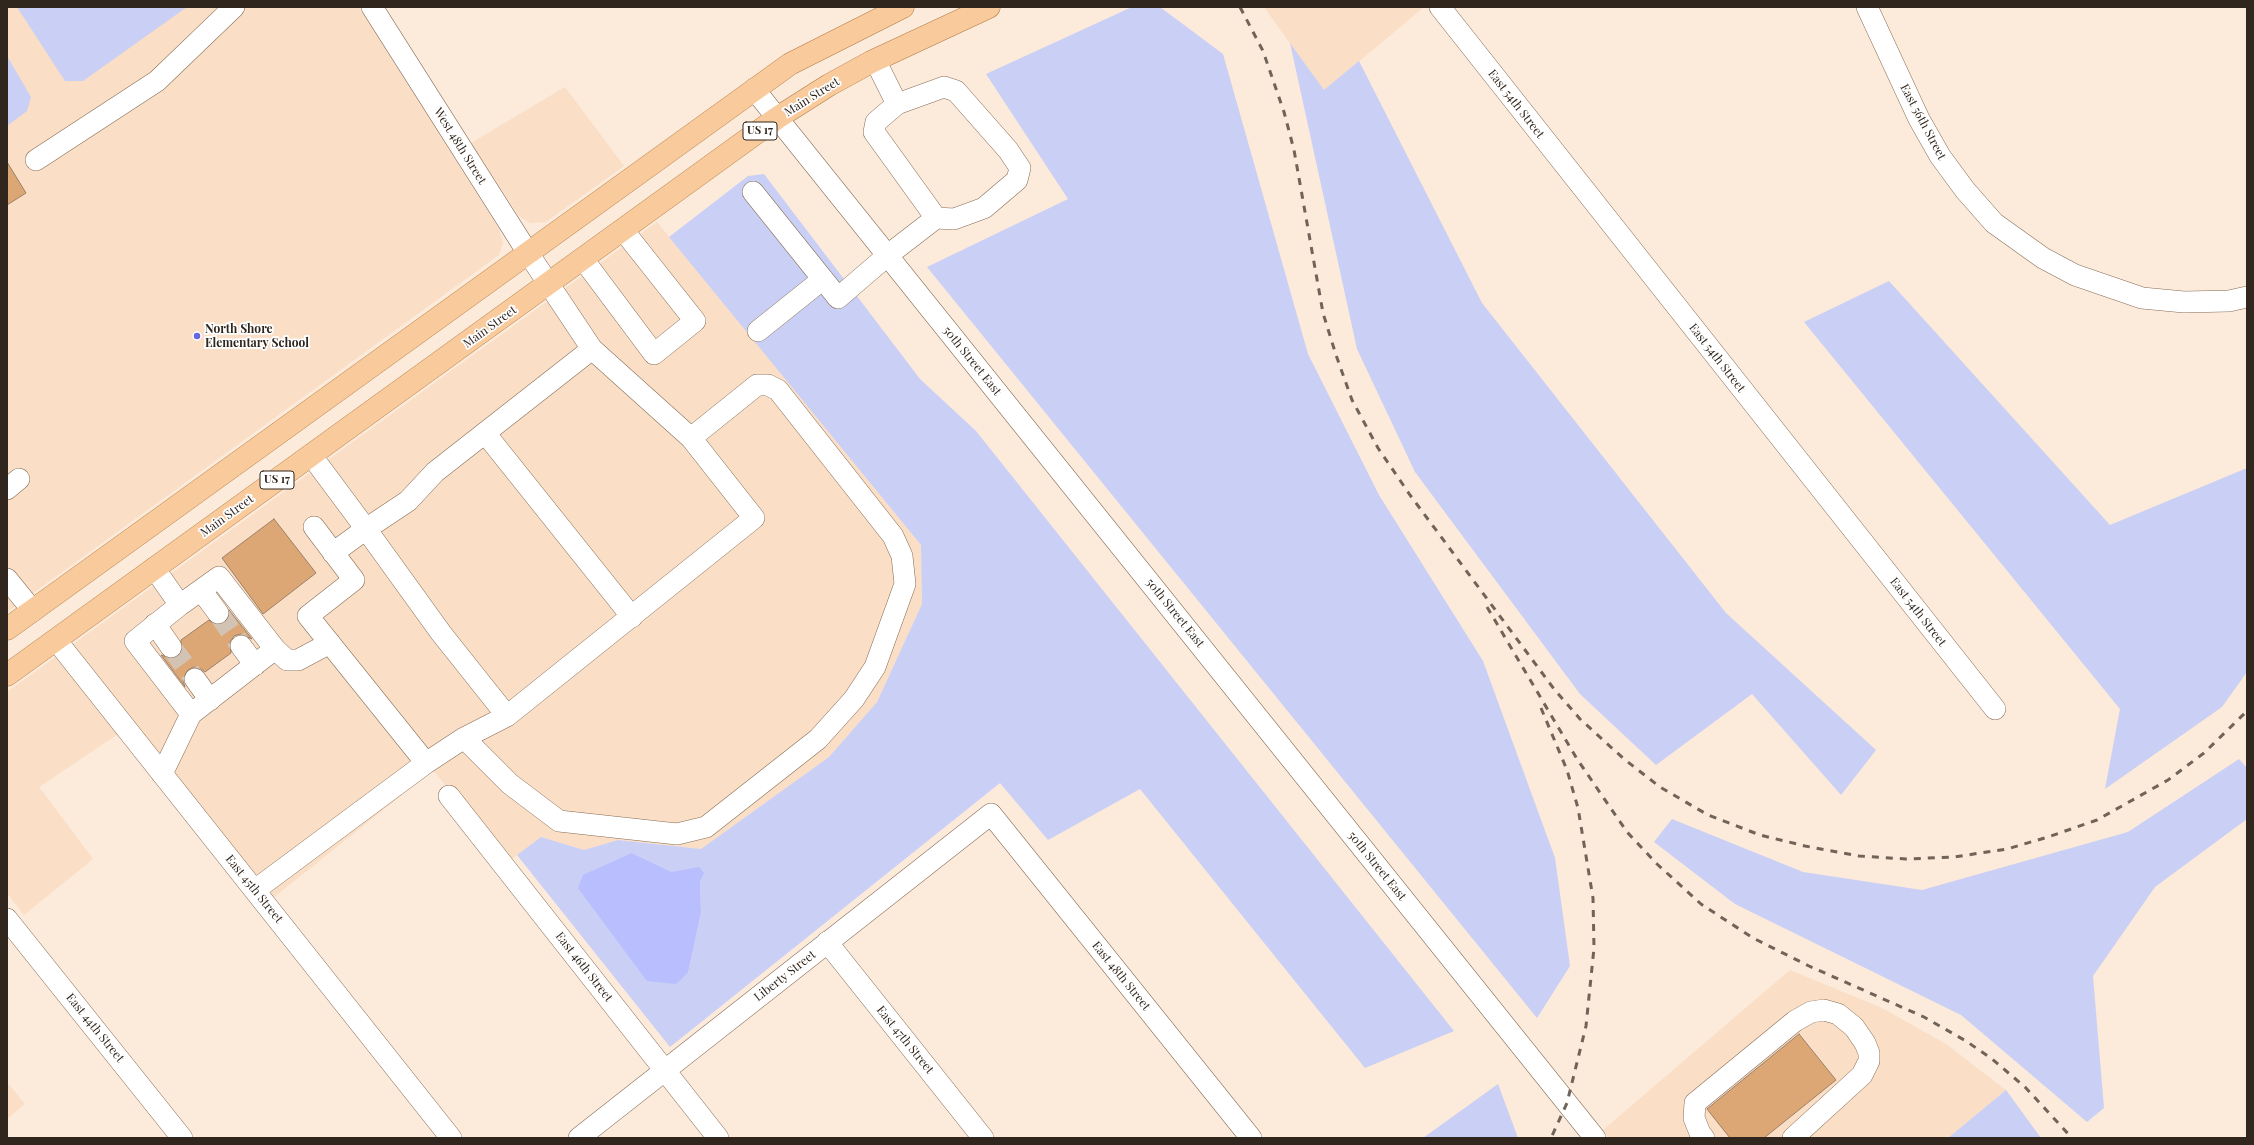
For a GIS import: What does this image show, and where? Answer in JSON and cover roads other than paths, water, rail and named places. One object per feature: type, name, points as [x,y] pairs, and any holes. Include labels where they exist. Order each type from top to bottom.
[{"type":"main road","points":[[7,629],[797,60],[903,7]]},
{"type":"main road","name":"Main Street","points":[[7,675],[778,118],[830,85],[875,60],[989,7]]},
{"type":"street","points":[[36,160],[156,81],[234,7]]},
{"type":"street","name":"West 48th Street","points":[[372,7],[528,253],[592,349],[691,438],[754,518],[632,617]]},
{"type":"street","name":"East 54th Street","points":[[1440,7],[1995,709]]},
{"type":"street","name":"East 56th Street","points":[[1867,7],[1919,119],[1940,156],[1965,190],[1994,223],[2043,258],[2075,275],[2101,286],[2142,298],[2184,302],[2229,301],[2247,298]]},
{"type":"street","points":[[875,60],[897,104]]},
{"type":"street","points":[[753,192],[838,298],[888,255],[936,218],[954,218],[984,208],[1017,180],[1020,168],[1008,150],[956,91],[944,87],[897,104],[876,122],[874,132],[936,218]]},
{"type":"street","name":"50th Street East","points":[[754,90],[888,255],[1595,1138]]},
{"type":"street","points":[[583,259],[654,354],[695,321],[623,230]]},
{"type":"street","points":[[758,331],[823,279]]},
{"type":"street","points":[[334,553],[366,529],[408,501],[436,472],[592,349]]},
{"type":"street","points":[[464,738],[510,784],[559,821],[677,834],[706,827],[818,739],[854,699],[875,667],[906,584],[902,556],[893,536],[778,390],[768,385],[757,385],[691,438]]},
{"type":"street","points":[[255,890],[426,763],[464,738],[508,716],[632,617],[485,433]]},
{"type":"street","points":[[312,455],[441,633],[508,716]]},
{"type":"street","points":[[314,527],[354,580],[308,616],[426,763]]},
{"type":"street","points":[[154,568],[180,605]]},
{"type":"street","points":[[191,714],[134,641],[219,577],[275,649],[287,660],[298,660],[330,643]]},
{"type":"street","points":[[7,579],[32,611]]},
{"type":"street","points":[[201,590],[218,613]]},
{"type":"street","points":[[155,624],[171,648]]},
{"type":"street","name":"East 45th Street","points":[[56,640],[451,1138]]},
{"type":"street","points":[[241,646],[255,665]]},
{"type":"street","points":[[162,774],[191,714],[275,649]]},
{"type":"street","points":[[195,680],[210,700]]},
{"type":"street","name":"East 46th Street","points":[[449,796],[718,1138]]},
{"type":"street","name":"Liberty Street","points":[[579,1138],[991,814]]},
{"type":"street","name":"East 48th Street","points":[[991,814],[1251,1138]]},
{"type":"street","name":"East 44th Street","points":[[7,918],[182,1138]]},
{"type":"street","name":"East 47th Street","points":[[827,942],[983,1138]]},
{"type":"street","points":[[1704,1138],[1700,1133],[1694,1118],[1693,1110],[1695,1103],[1795,1021],[1810,1012],[1824,1010],[1838,1014],[1854,1027],[1865,1043],[1869,1053],[1869,1061],[1862,1075],[1793,1138]]},
{"type":"water","points":[[632,853],[672,872],[699,867],[704,873],[700,881],[701,913],[688,973],[676,984],[647,981],[578,888],[583,875]]},
{"type":"tunnel","points":[[218,613],[241,646]]},
{"type":"tunnel","points":[[171,647],[195,679]]},
{"type":"railway","points":[[1240,7],[1263,51],[1284,112],[1294,150],[1323,313],[1352,400],[1378,448],[1410,495],[1554,689],[1580,719],[1624,759],[1660,787],[1708,815],[1760,835],[1805,846],[1859,856],[1906,859],[1954,857],[2007,849],[2097,820],[2168,780],[2204,753],[2247,711]]},
{"type":"railway","points":[[1487,607],[1577,759],[1627,832],[1657,864],[1701,904],[1753,938],[1809,966],[1924,1017],[1966,1041],[1992,1059],[2025,1087],[2072,1138]]},
{"type":"railway","points":[[1541,708],[1567,770],[1578,808],[1593,898],[1594,948],[1586,1026],[1567,1103],[1551,1138]]},
{"type":"place","name":"North Shore Elementary School","points":[[197,336]]}]
